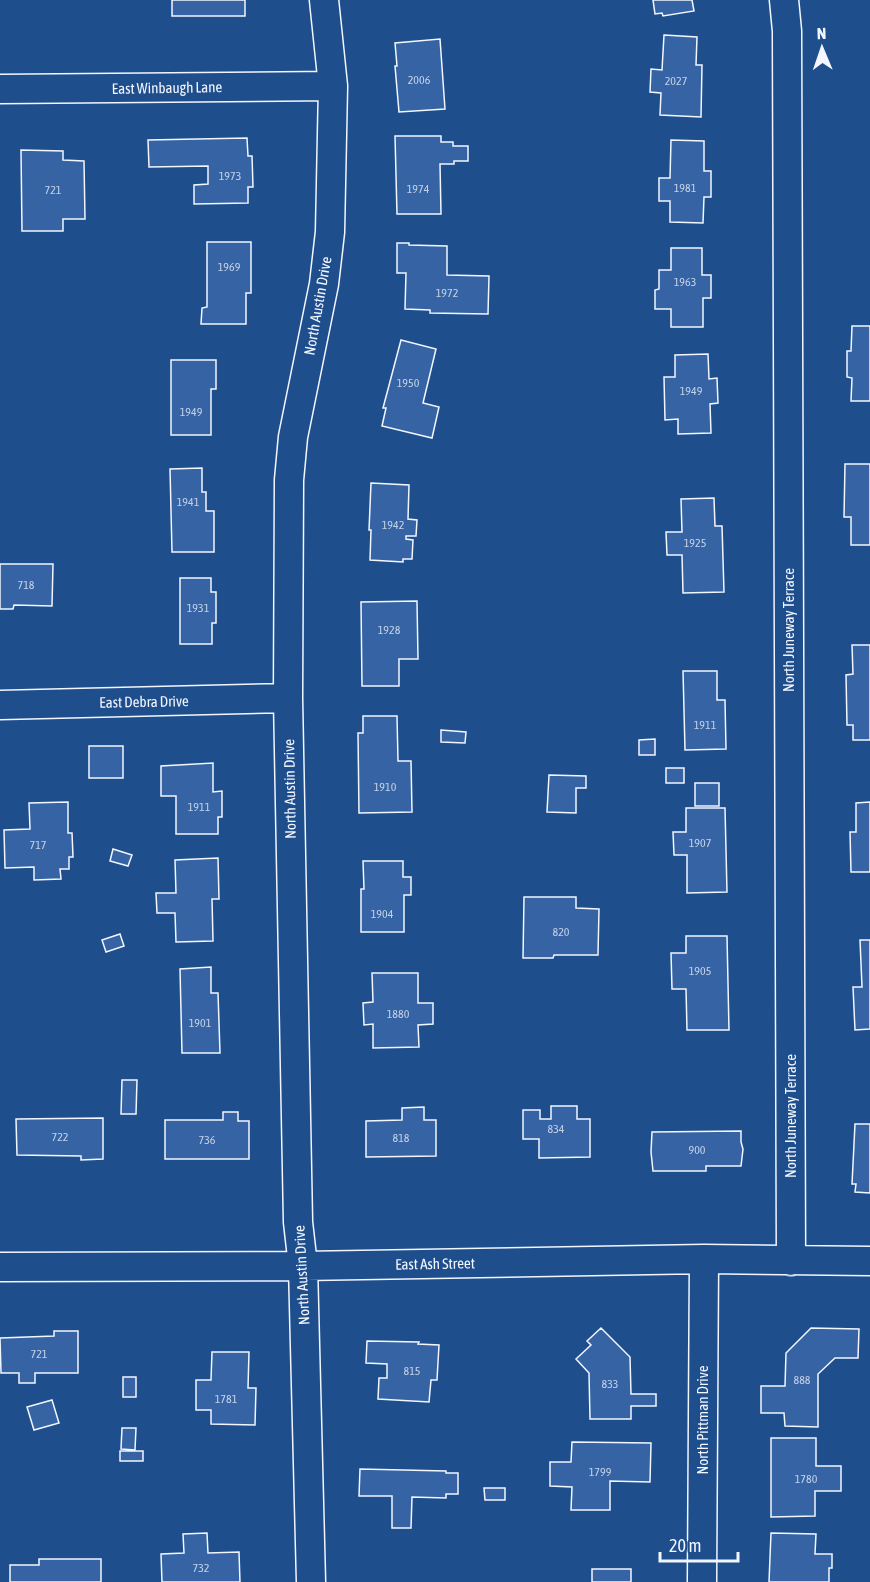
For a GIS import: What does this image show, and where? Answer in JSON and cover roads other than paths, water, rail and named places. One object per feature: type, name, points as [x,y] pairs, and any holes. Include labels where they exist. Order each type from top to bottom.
[{"type":"street","name":"North Austin Drive","points":[[311,1582],[303,1266],[298,1222],[288,698],[289,480],[293,437],[324,284],[330,232],[333,86],[324,0]]},
{"type":"street","name":"North Juneway Terrace","points":[[784,0],[788,55],[791,1261]]},
{"type":"street","name":"East Winbaugh Lane","points":[[0,89],[333,86]]},
{"type":"street","name":"East Debra Drive","points":[[0,705],[288,698]]},
{"type":"street","name":"East Ash Street","points":[[0,1267],[303,1266],[704,1259],[870,1261]]},
{"type":"street","name":"North Pittman Drive","points":[[702,1582],[704,1259]]}]
